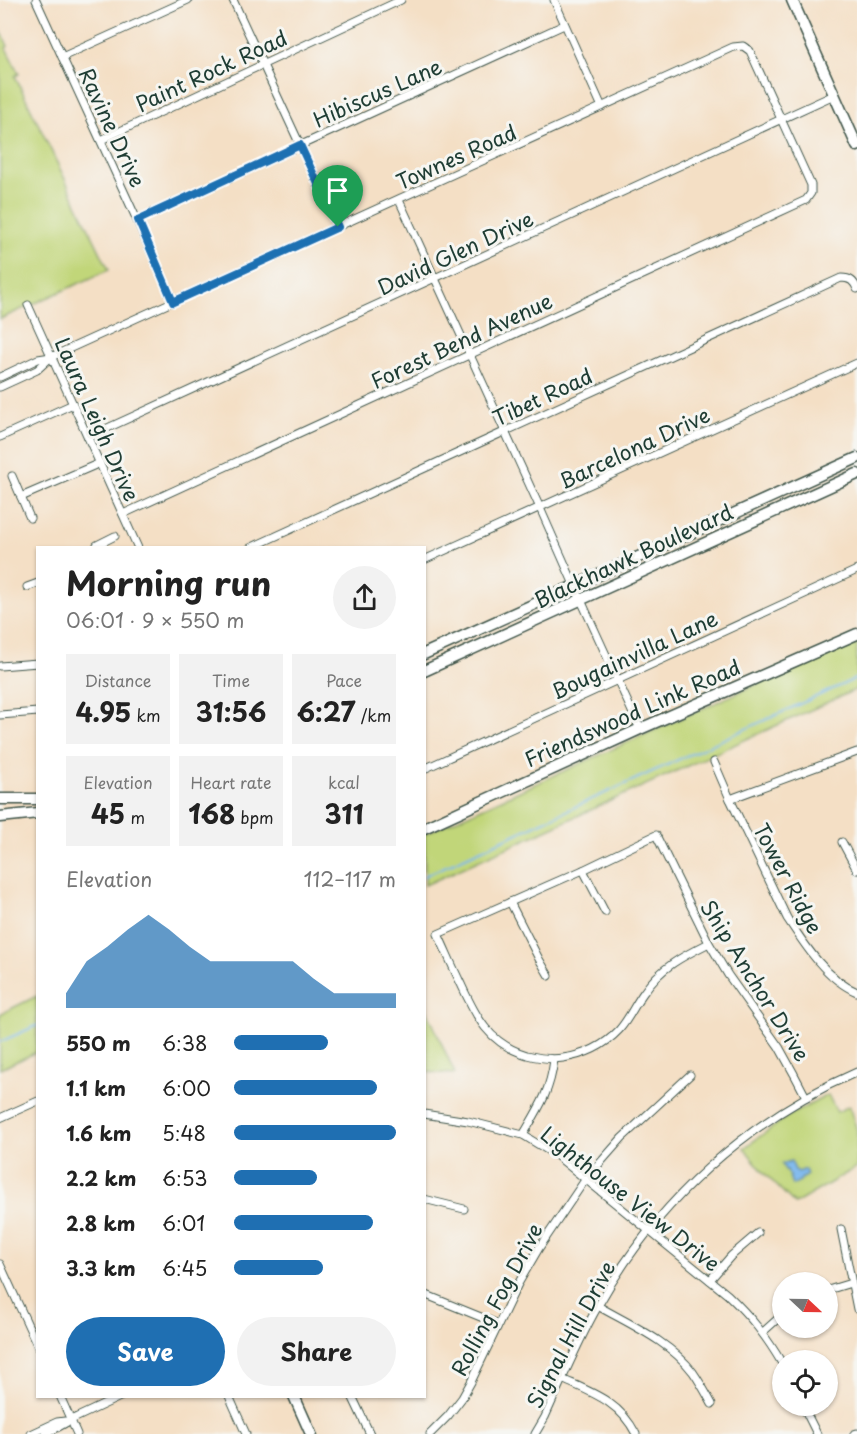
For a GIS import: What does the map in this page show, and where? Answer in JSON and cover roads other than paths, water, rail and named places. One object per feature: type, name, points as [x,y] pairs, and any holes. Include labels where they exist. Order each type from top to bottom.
[{"type":"main road","points":[[792,0],[857,146]]},
{"type":"main road","name":"Blackhawk Boulevard","points":[[426,653],[857,458]]},
{"type":"main road","points":[[826,472],[831,486]]},
{"type":"main road","name":"Blackhawk Boulevard","points":[[426,670],[857,474]]},
{"type":"main road","points":[[746,508],[752,522]]},
{"type":"main road","points":[[665,544],[672,559]]},
{"type":"main road","points":[[468,634],[474,649]]},
{"type":"main road","name":"Friendswood Link Road","points":[[426,827],[640,729],[857,634]]},
{"type":"main road","points":[[0,799],[36,799]]},
{"type":"main road","points":[[0,817],[36,813]]},
{"type":"main road","points":[[295,1398],[311,1434]]},
{"type":"street","name":"Ravine Drive","points":[[36,0],[138,220],[173,302]]},
{"type":"street","points":[[62,57],[188,0]]},
{"type":"street","points":[[233,0],[338,227]]},
{"type":"street","name":"Paint Rock Road","points":[[101,140],[401,0]]},
{"type":"street","points":[[554,0],[603,107]]},
{"type":"street","name":"Hibiscus Lane","points":[[138,220],[564,25]]},
{"type":"street","name":"Townes Road","points":[[0,377],[38,359],[51,357],[733,47],[743,46],[750,51],[782,120]]},
{"type":"street","name":"David Glen Drive","points":[[88,437],[834,95]]},
{"type":"street","name":"Forest Bend Avenue","points":[[123,514],[806,200],[811,193],[811,186],[782,120]]},
{"type":"street","points":[[399,200],[640,729]]},
{"type":"street","name":"Tibet Road","points":[[254,546],[842,278],[848,278],[854,282],[857,289]]},
{"type":"street","name":"Laura Leigh Drive","points":[[28,305],[137,546]]},
{"type":"street","name":"Townes Road","points":[[0,387],[37,370],[51,357]]},
{"type":"street","name":"Barcelona Drive","points":[[426,560],[857,363]]},
{"type":"street","points":[[0,437],[73,404]]},
{"type":"street","points":[[21,497],[100,463]]},
{"type":"street","points":[[12,476],[30,518]]},
{"type":"street","points":[[95,546],[115,536]]},
{"type":"street","name":"Bougainvilla Lane","points":[[426,768],[857,570]]},
{"type":"street","points":[[27,588],[36,584]]},
{"type":"street","points":[[0,666],[36,663]]},
{"type":"street","points":[[0,715],[36,712]]},
{"type":"street","points":[[730,799],[857,752]]},
{"type":"street","name":"Tower Ridge","points":[[714,762],[787,918],[834,979],[857,992]]},
{"type":"street","name":"Ship Anchor Drive","points":[[583,870],[656,835],[709,943],[728,975],[779,1047],[806,1097]]},
{"type":"street","points":[[842,842],[857,870]]},
{"type":"street","points":[[604,912],[583,870],[438,934],[472,1009],[491,1035],[518,1052],[554,1060],[574,1056],[603,1044],[619,1030],[645,990],[668,965],[709,943]]},
{"type":"street","points":[[510,902],[549,976]]},
{"type":"street","points":[[523,1135],[547,1094],[554,1060]]},
{"type":"street","name":"Signal Hill Drive","points":[[535,1434],[598,1306],[649,1230],[673,1202],[706,1169],[764,1124],[806,1097],[857,1072]]},
{"type":"street","name":"Rolling Fog Drive","points":[[430,1434],[462,1398],[518,1284],[539,1248],[585,1180],[622,1138],[690,1075]]},
{"type":"street","points":[[0,1118],[36,1102]]},
{"type":"street","name":"Lighthouse View Drive","points":[[426,1114],[468,1121],[523,1135],[556,1156],[710,1280],[748,1314],[774,1350]]},
{"type":"street","points":[[426,1200],[464,1209]]},
{"type":"street","points":[[841,1229],[857,1309]]},
{"type":"street","points":[[710,1280],[731,1256],[758,1233]]},
{"type":"street","points":[[0,1264],[36,1343]]},
{"type":"street","points":[[838,1287],[851,1283]]},
{"type":"street","points":[[426,1295],[498,1324]]},
{"type":"street","points":[[598,1306],[669,1349],[692,1372],[712,1404]]},
{"type":"street","points":[[763,1332],[772,1324]]},
{"type":"street","points":[[562,1379],[604,1398],[618,1408],[631,1423],[636,1434]]},
{"type":"street","points":[[61,1398],[77,1434]]},
{"type":"street","points":[[46,1434],[118,1398]]},
{"type":"street","points":[[231,1398],[246,1434]]},
{"type":"street","points":[[353,1398],[370,1434]]},
{"type":"street","points":[[808,1416],[817,1434]]},
{"type":"street","points":[[31,1434],[57,1422],[71,1420]]},
{"type":"water","points":[[791,1161],[795,1170],[799,1172],[805,1169],[807,1175],[792,1185],[787,1170],[782,1164]]},
{"type":"waterway","points":[[426,875],[857,678]]},
{"type":"waterway","points":[[0,1042],[36,1026]]}]
